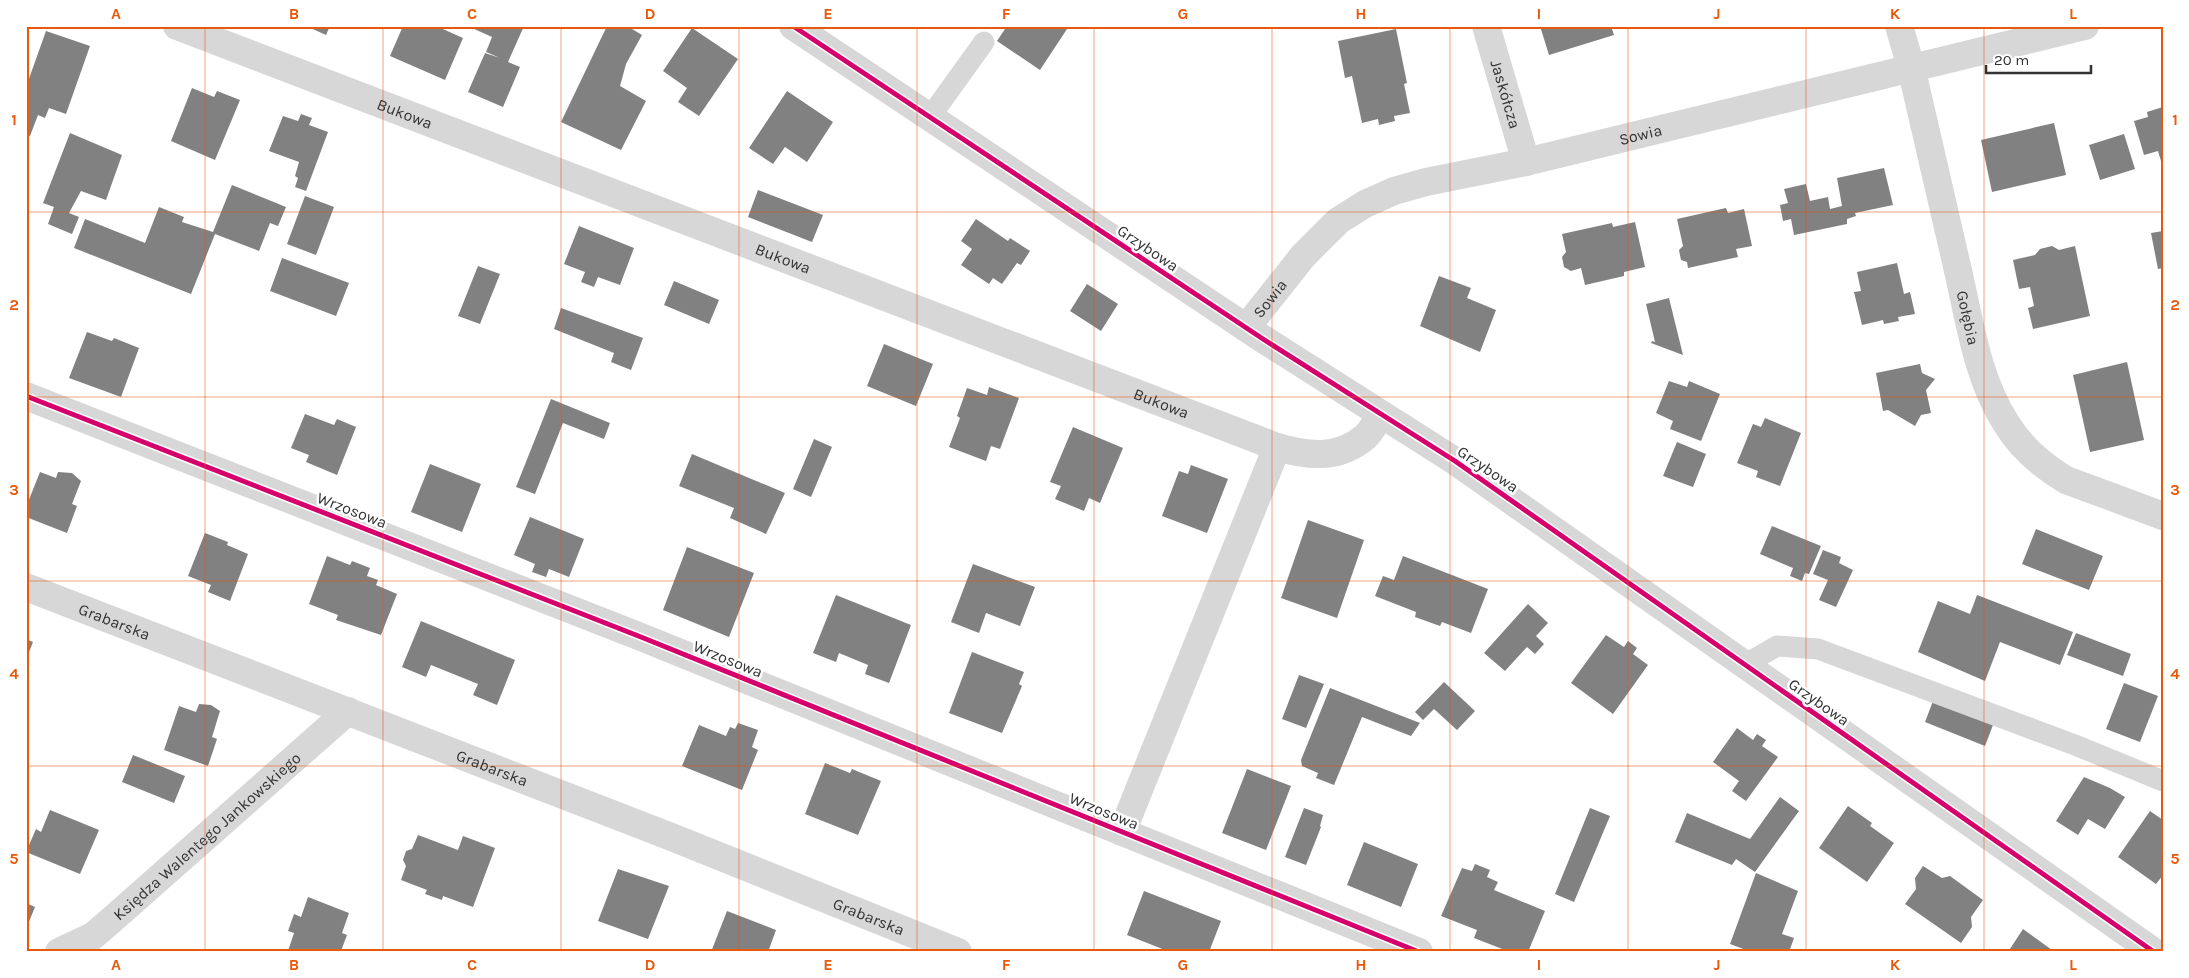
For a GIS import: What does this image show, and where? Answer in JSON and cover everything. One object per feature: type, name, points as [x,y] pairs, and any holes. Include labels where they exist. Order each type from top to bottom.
[{"type":"street","name":"Bukowa","points":[[177,26],[1277,447],[1304,455],[1326,455],[1348,448],[1366,437],[1380,415]]},
{"type":"street","name":"Grzybowa","points":[[793,26],[1246,328],[1462,466],[2154,952]]},
{"type":"street","name":"Jaskółcza","points":[[1486,26],[1526,162]]},
{"type":"street","name":"Gołębia","points":[[1899,26],[1911,67],[1974,343],[1990,392],[2005,422],[2019,442],[2036,459],[2066,480],[2163,516]]},
{"type":"street","name":"Sowia","points":[[1246,328],[1303,256],[1338,221],[1365,204],[1394,191],[1426,182],[1526,162],[2085,26]]},
{"type":"street","name":"Wrzosowa","points":[[26,396],[641,637],[1419,952]]},
{"type":"street","points":[[1122,832],[1277,447]]},
{"type":"street","name":"Grabarska","points":[[26,587],[669,836],[958,952]]},
{"type":"street","name":"Księdza Walentego Jankowskiego","points":[[59,952],[93,936],[115,918],[348,712]]},
{"type":"lane","points":[[930,117],[984,42]]},
{"type":"lane","points":[[1744,665],[1777,646],[1818,649],[2163,780]]},
{"type":"building","points":[[306,26],[330,26],[326,35]]},
{"type":"building","points":[[403,26],[436,26],[463,38],[445,80],[390,56]]},
{"type":"building","points":[[473,26],[524,26],[508,62],[520,67],[503,107],[468,92],[485,53],[500,58],[486,52],[492,37],[472,28]]},
{"type":"building","points":[[607,26],[627,26],[642,35],[626,64],[620,86],[646,101],[621,150],[561,122]]},
{"type":"building","points":[[1007,26],[1063,26],[1067,29],[1040,70],[997,41]]},
{"type":"building","points":[[1540,26],[1611,26],[1614,35],[1549,55]]},
{"type":"building","points":[[692,28],[738,59],[699,116],[678,102],[687,88],[663,71]]},
{"type":"building","points":[[1396,29],[1407,83],[1404,84],[1410,113],[1394,116],[1395,121],[1379,125],[1378,119],[1362,123],[1352,76],[1345,78],[1338,41]]},
{"type":"building","points":[[46,31],[90,46],[66,114],[49,108],[45,118],[38,115],[30,136],[26,135],[26,87]]},
{"type":"building","points":[[192,88],[214,97],[217,91],[240,100],[215,160],[171,141]]},
{"type":"building","points":[[787,91],[833,122],[807,162],[785,147],[773,164],[749,148]]},
{"type":"building","points":[[2163,107],[2163,161],[2161,161],[2158,151],[2144,155],[2134,121],[2148,117],[2147,112]]},
{"type":"building","points":[[301,114],[312,118],[309,125],[328,132],[306,191],[295,187],[298,178],[295,176],[299,162],[269,151],[283,116],[298,121]]},
{"type":"building","points":[[2054,123],[2066,175],[1992,192],[1981,140]]},
{"type":"building","points":[[70,133],[122,155],[106,200],[81,191],[69,213],[79,217],[72,234],[48,224],[54,207],[43,203]]},
{"type":"building","points":[[2124,134],[2135,169],[2100,180],[2089,145]]},
{"type":"building","points":[[1884,168],[1893,205],[1855,213],[1856,216],[1847,219],[1847,224],[1794,235],[1791,219],[1783,221],[1780,205],[1788,203],[1784,189],[1806,184],[1810,201],[1828,197],[1830,209],[1842,206],[1837,178]]},
{"type":"building","points":[[232,185],[286,207],[278,226],[270,223],[259,251],[215,234],[191,294],[74,248],[85,219],[145,243],[159,207],[184,217],[182,222],[213,232]]},
{"type":"building","points":[[758,190],[823,215],[812,242],[748,217]]},
{"type":"building","points":[[305,196],[334,207],[316,255],[287,244]]},
{"type":"building","points":[[1726,208],[1728,213],[1744,209],[1752,246],[1736,249],[1738,257],[1688,268],[1687,262],[1681,260],[1679,250],[1683,246],[1677,219]]},
{"type":"building","points":[[976,219],[1008,241],[1010,238],[1030,251],[1021,265],[1017,263],[1002,284],[993,278],[989,284],[961,265],[972,249],[961,241]]},
{"type":"building","points":[[1635,222],[1645,267],[1624,272],[1624,276],[1585,285],[1581,268],[1571,271],[1564,267],[1562,257],[1566,252],[1562,234],[1612,223],[1613,227]]},
{"type":"building","points":[[579,226],[634,248],[620,285],[598,277],[594,287],[581,282],[585,272],[564,264]]},
{"type":"building","points":[[2163,231],[2163,268],[2158,269],[2151,233]]},
{"type":"building","points":[[2052,246],[2059,250],[2075,246],[2090,316],[2033,329],[2028,308],[2034,306],[2030,287],[2019,289],[2013,260],[2035,255],[2040,249]]},
{"type":"building","points":[[282,258],[349,283],[336,316],[270,291]]},
{"type":"building","points":[[1897,263],[1904,294],[1910,292],[1915,314],[1898,317],[1899,321],[1884,324],[1883,320],[1862,325],[1854,292],[1861,291],[1857,272]]},
{"type":"building","points":[[478,266],[500,274],[480,324],[458,316]]},
{"type":"building","points":[[1439,276],[1471,288],[1467,298],[1496,310],[1480,352],[1420,326]]},
{"type":"building","points":[[674,281],[719,300],[709,324],[664,305]]},
{"type":"building","points":[[1087,284],[1118,304],[1101,331],[1070,311]]},
{"type":"building","points":[[1669,298],[1683,355],[1651,343],[1652,341],[1655,342],[1646,304]]},
{"type":"building","points":[[561,308],[643,338],[631,370],[611,362],[614,353],[554,329]]},
{"type":"building","points":[[87,332],[112,341],[114,338],[139,348],[121,397],[69,378]]},
{"type":"building","points":[[884,344],[933,364],[916,406],[867,386]]},
{"type":"building","points":[[2127,362],[2144,440],[2090,452],[2073,375]]},
{"type":"building","points":[[1920,364],[1922,373],[1935,379],[1926,390],[1931,413],[1921,415],[1915,426],[1888,410],[1883,411],[1876,373]]},
{"type":"building","points":[[1669,381],[1687,387],[1689,381],[1720,394],[1701,441],[1670,429],[1673,421],[1656,413]]},
{"type":"building","points":[[989,387],[1019,398],[1000,449],[991,446],[986,461],[949,447],[960,418],[957,416],[967,388],[987,395]]},
{"type":"building","points":[[551,399],[610,423],[604,439],[563,423],[535,494],[516,487]]},
{"type":"building","points":[[305,414],[334,425],[337,419],[356,427],[337,475],[306,462],[309,455],[291,448]]},
{"type":"building","points":[[1765,418],[1801,433],[1780,486],[1756,477],[1758,471],[1737,463],[1753,424],[1761,427]]},
{"type":"building","points":[[1073,427],[1123,448],[1100,503],[1089,498],[1084,511],[1055,499],[1061,486],[1050,482]]},
{"type":"building","points":[[814,439],[832,447],[811,497],[793,489]]},
{"type":"building","points":[[1677,442],[1706,454],[1693,487],[1663,476]]},
{"type":"building","points":[[692,454],[785,493],[766,534],[730,518],[734,508],[679,486]]},
{"type":"building","points":[[430,464],[481,484],[462,532],[411,512]]},
{"type":"building","points":[[1191,465],[1228,479],[1207,533],[1162,516],[1179,471],[1188,474]]},
{"type":"building","points":[[40,472],[56,478],[58,472],[72,473],[81,481],[72,504],[77,506],[67,533],[26,517],[26,507]]},
{"type":"building","points":[[530,517],[584,539],[569,577],[549,569],[546,577],[532,572],[535,564],[514,555]]},
{"type":"building","points":[[1308,520],[1364,540],[1337,618],[1281,598]]},
{"type":"building","points":[[1772,526],[1821,546],[1809,574],[1805,573],[1802,581],[1790,576],[1793,568],[1760,554]]},
{"type":"building","points":[[2036,529],[2103,556],[2089,590],[2022,564]]},
{"type":"building","points":[[205,533],[228,542],[227,545],[248,554],[230,601],[208,592],[211,585],[188,576]]},
{"type":"building","points":[[687,547],[754,573],[729,637],[663,610]]},
{"type":"building","points":[[1823,550],[1841,557],[1839,563],[1853,570],[1836,607],[1819,600],[1828,580],[1813,574]]},
{"type":"building","points":[[327,556],[350,565],[352,561],[370,568],[367,576],[378,580],[376,585],[397,594],[381,635],[336,620],[338,615],[309,604]]},
{"type":"building","points":[[1403,556],[1488,589],[1471,633],[1442,622],[1440,626],[1415,617],[1416,612],[1375,596],[1383,576],[1394,580]]},
{"type":"building","points":[[973,564],[1035,587],[1020,626],[986,613],[979,633],[951,622]]},
{"type":"building","points":[[836,595],[911,625],[889,683],[865,674],[868,665],[839,653],[836,662],[813,653]]},
{"type":"building","points":[[1977,595],[2073,632],[2060,665],[2000,642],[1985,681],[1918,652],[1938,601],[1970,614]]},
{"type":"building","points":[[1528,604],[1548,623],[1536,636],[1544,644],[1535,654],[1527,647],[1505,671],[1484,653]]},
{"type":"building","points":[[421,621],[515,660],[497,705],[473,695],[478,684],[431,665],[426,677],[402,667]]},
{"type":"building","points":[[2076,633],[2131,654],[2123,676],[2067,655]]},
{"type":"building","points":[[1606,635],[1624,647],[1628,641],[1637,648],[1633,654],[1648,665],[1613,714],[1571,683]]},
{"type":"building","points":[[26,639],[33,642],[26,660]]},
{"type":"building","points":[[972,652],[1024,672],[1019,684],[1022,686],[1002,733],[949,713]]},
{"type":"building","points":[[1299,675],[1324,684],[1306,728],[1282,719]]},
{"type":"building","points":[[1444,682],[1475,711],[1457,730],[1434,709],[1423,720],[1415,712]]},
{"type":"building","points":[[2124,683],[2158,696],[2140,742],[2106,729]]},
{"type":"building","points":[[1330,688],[1420,723],[1411,736],[1362,717],[1334,785],[1316,778],[1318,773],[1302,766],[1301,760]]},
{"type":"building","points":[[1933,701],[1993,725],[1985,746],[1925,722]]},
{"type":"building","points":[[199,704],[211,705],[220,711],[212,737],[217,739],[208,766],[164,750],[179,706],[196,712]]},
{"type":"building","points":[[738,723],[758,730],[752,747],[758,750],[742,790],[682,766],[699,725],[726,736],[730,727],[735,729]]},
{"type":"building","points":[[1737,728],[1753,740],[1757,734],[1766,740],[1762,746],[1778,757],[1746,801],[1732,791],[1739,781],[1713,762]]},
{"type":"building","points":[[133,755],[185,776],[174,803],[122,782]]},
{"type":"building","points":[[825,763],[850,773],[852,769],[881,781],[858,835],[805,814]]},
{"type":"building","points":[[1247,769],[1291,786],[1266,850],[1222,833]]},
{"type":"building","points":[[2084,777],[2110,788],[2125,797],[2105,829],[2088,819],[2078,835],[2056,821]]},
{"type":"building","points":[[1780,797],[1799,811],[1755,872],[1736,859],[1732,865],[1675,842],[1687,813],[1750,839]]},
{"type":"building","points":[[1848,806],[1872,823],[1870,826],[1894,843],[1867,882],[1819,848]]},
{"type":"building","points":[[1304,808],[1323,815],[1321,827],[1306,865],[1285,857]]},
{"type":"building","points":[[1590,808],[1610,816],[1574,902],[1555,894]]},
{"type":"building","points":[[50,810],[99,830],[80,874],[26,852],[36,829],[41,832]]},
{"type":"building","points":[[2150,811],[2163,820],[2163,875],[2156,884],[2118,857]]},
{"type":"building","points":[[418,835],[458,850],[463,836],[495,848],[473,907],[443,896],[442,900],[425,894],[427,890],[401,880],[406,866],[403,860],[406,851],[412,849]]},
{"type":"building","points":[[1364,842],[1418,864],[1401,907],[1347,885]]},
{"type":"building","points":[[1475,864],[1490,870],[1487,877],[1498,882],[1494,890],[1545,911],[1528,952],[1510,952],[1474,938],[1477,930],[1441,916],[1462,868],[1472,871]]},
{"type":"building","points":[[1923,866],[1942,878],[1950,876],[1983,900],[1971,917],[1972,927],[1961,943],[1905,904],[1916,889],[1915,878]]},
{"type":"building","points":[[618,869],[669,886],[648,939],[598,921]]},
{"type":"building","points":[[1756,873],[1798,891],[1782,934],[1794,938],[1789,952],[1745,952],[1746,950],[1730,944]]},
{"type":"building","points":[[1144,891],[1221,921],[1209,952],[1170,952],[1127,935]]},
{"type":"building","points":[[308,897],[349,913],[342,933],[347,935],[341,951],[288,951],[294,933],[288,931],[294,914],[301,917]]},
{"type":"building","points":[[26,903],[35,907],[26,929]]},
{"type":"building","points":[[727,911],[776,930],[768,952],[711,952]]},
{"type":"building","points":[[2023,929],[2052,950],[2051,952],[2008,952]]},
{"type":"cycle path","points":[[793,26],[1263,339],[1455,461],[2154,952]]},
{"type":"cycle path","points":[[26,396],[641,637],[1419,952]]}]
